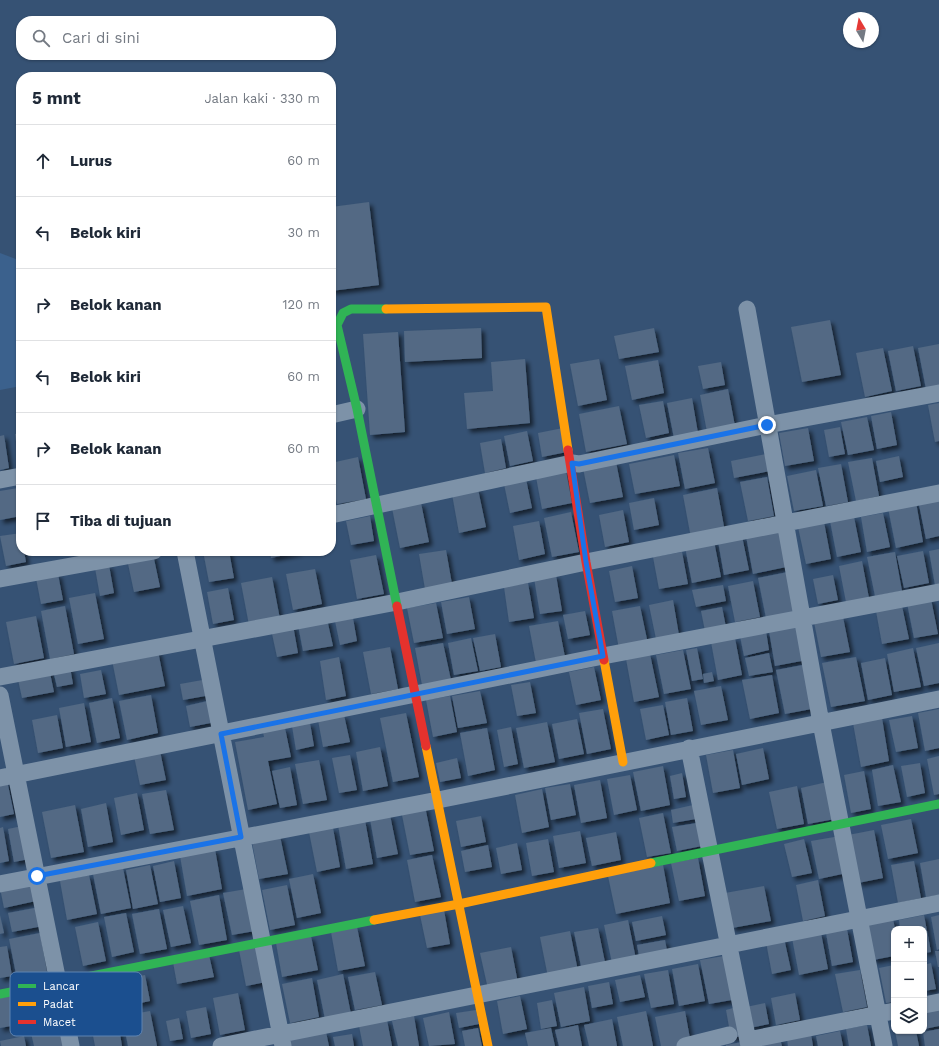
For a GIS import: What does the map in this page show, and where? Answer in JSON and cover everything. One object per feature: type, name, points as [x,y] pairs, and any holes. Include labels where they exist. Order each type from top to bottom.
[{"type":"street","points":[[488,1046],[357,410],[337,325],[343,314],[351,309],[546,307],[572,463],[586,562],[623,762]]},
{"type":"street","points":[[746,309],[821,723],[884,1046]]},
{"type":"street","points":[[336,514],[572,463],[587,462],[767,425],[939,393]]},
{"type":"street","points":[[336,414],[357,410]]},
{"type":"street","points":[[0,480],[16,477]]},
{"type":"street","points":[[0,678],[397,602],[586,562],[939,493]]},
{"type":"street","points":[[0,579],[126,556]]},
{"type":"street","points":[[186,556],[282,1040]]},
{"type":"street","points":[[0,778],[416,696],[603,656],[939,592]]},
{"type":"street","points":[[0,695],[56,972]]},
{"type":"street","points":[[0,884],[438,800],[689,748],[939,700]]},
{"type":"street","points":[[689,748],[748,1043],[891,1011]]},
{"type":"street","points":[[108,972],[459,904],[710,850],[939,804]]},
{"type":"street","points":[[221,1046],[282,1040],[478,995],[939,903]]},
{"type":"street","points":[[0,994],[10,992]]},
{"type":"street","points":[[927,1004],[939,1002]]},
{"type":"street","points":[[685,1046],[729,1035]]},
{"type":"street","points":[[69,1036],[71,1046]]},
{"type":"water","points":[[0,253],[16,259],[16,387],[0,390]]},
{"type":"building","points":[[369,202],[379,285],[336,290],[336,206]]},
{"type":"building","points":[[830,320],[841,375],[802,382],[791,327]]},
{"type":"building","points":[[481,328],[482,358],[405,362],[404,331]]},
{"type":"building","points":[[654,328],[659,352],[619,359],[614,336]]},
{"type":"building","points":[[398,332],[405,432],[370,435],[363,334]]},
{"type":"building","points":[[939,344],[939,386],[926,389],[918,348]]},
{"type":"building","points":[[913,346],[921,386],[896,391],[888,351]]},
{"type":"building","points":[[883,348],[892,391],[865,397],[856,353]]},
{"type":"building","points":[[525,359],[530,423],[467,429],[464,393],[493,391],[491,362]]},
{"type":"building","points":[[599,359],[607,400],[578,406],[570,364]]},
{"type":"building","points":[[658,360],[664,393],[632,400],[625,366]]},
{"type":"building","points":[[721,362],[725,385],[703,389],[698,366]]},
{"type":"building","points":[[728,389],[735,426],[707,432],[700,395]]},
{"type":"building","points":[[692,398],[698,433],[674,438],[667,403]]},
{"type":"building","points":[[663,401],[669,433],[646,438],[639,405]]},
{"type":"building","points":[[939,403],[939,441],[935,442],[928,405]]},
{"type":"building","points":[[619,406],[627,444],[586,452],[579,414]]},
{"type":"building","points":[[891,412],[897,445],[877,449],[871,416]]},
{"type":"building","points":[[867,417],[874,450],[848,455],[841,422]]},
{"type":"building","points":[[840,427],[845,454],[829,457],[824,430]]},
{"type":"building","points":[[563,428],[567,452],[542,457],[538,433]]},
{"type":"building","points":[[808,428],[814,461],[785,466],[779,433]]},
{"type":"building","points":[[527,431],[533,461],[510,466],[504,436]]},
{"type":"building","points":[[4,435],[9,468],[0,470],[0,436]]},
{"type":"building","points":[[501,439],[506,468],[485,473],[480,443]]},
{"type":"building","points":[[708,448],[715,483],[685,489],[678,453]]},
{"type":"building","points":[[766,454],[770,471],[734,478],[731,461]]},
{"type":"building","points":[[674,455],[680,486],[635,494],[629,464]]},
{"type":"building","points":[[899,456],[903,477],[880,482],[876,461]]},
{"type":"building","points":[[358,457],[366,499],[337,504],[336,462]]},
{"type":"building","points":[[872,458],[879,496],[856,501],[848,462]]},
{"type":"building","points":[[616,462],[623,497],[590,503],[583,468]]},
{"type":"building","points":[[841,464],[848,502],[826,506],[818,468]]},
{"type":"building","points":[[816,470],[823,506],[794,511],[787,476]]},
{"type":"building","points":[[566,471],[572,503],[542,509],[536,477]]},
{"type":"building","points":[[767,477],[774,516],[748,521],[740,482]]},
{"type":"building","points":[[526,479],[532,508],[510,513],[504,484]]},
{"type":"building","points":[[16,488],[16,517],[0,520],[0,491]]},
{"type":"building","points":[[717,488],[725,532],[691,538],[683,495]]},
{"type":"building","points":[[478,489],[486,527],[459,533],[452,494]]},
{"type":"building","points":[[939,496],[939,536],[926,539],[918,500]]},
{"type":"building","points":[[654,498],[659,525],[634,530],[629,503]]},
{"type":"building","points":[[916,502],[923,542],[896,548],[888,508]]},
{"type":"building","points":[[421,503],[429,542],[400,548],[392,508]]},
{"type":"building","points":[[623,510],[629,542],[605,547],[599,515]]},
{"type":"building","points":[[571,512],[579,552],[552,557],[544,518]]},
{"type":"building","points":[[883,513],[890,547],[867,552],[861,517]]},
{"type":"building","points":[[370,516],[374,541],[351,545],[346,521]]},
{"type":"building","points":[[854,517],[861,552],[837,557],[830,521]]},
{"type":"building","points":[[539,521],[545,554],[519,560],[513,526]]},
{"type":"building","points":[[824,522],[831,559],[806,564],[798,527]]},
{"type":"building","points":[[784,528],[791,566],[753,574],[746,536]]},
{"type":"building","points":[[16,534],[16,556],[25,556],[26,562],[6,566],[0,536]]},
{"type":"building","points":[[742,536],[749,570],[724,575],[718,541]]},
{"type":"building","points":[[714,541],[721,577],[692,583],[685,547]]},
{"type":"building","points":[[939,549],[939,584],[935,585],[929,551]]},
{"type":"building","points":[[446,550],[452,584],[425,589],[419,554]]},
{"type":"building","points":[[923,551],[929,583],[904,588],[897,556]]},
{"type":"building","points":[[682,552],[688,584],[659,589],[653,557]]},
{"type":"building","points":[[895,552],[902,591],[875,596],[867,557]]},
{"type":"building","points":[[376,555],[384,594],[357,599],[350,560]]},
{"type":"building","points":[[143,556],[153,556],[160,587],[134,592],[127,559]]},
{"type":"building","points":[[204,556],[230,556],[234,578],[209,582]]},
{"type":"building","points":[[862,561],[869,598],[846,602],[839,566]]},
{"type":"building","points":[[109,565],[114,593],[100,596],[95,568]]},
{"type":"building","points":[[632,566],[638,598],[615,602],[609,571]]},
{"type":"building","points":[[315,569],[322,604],[293,610],[286,574]]},
{"type":"building","points":[[788,572],[795,612],[766,618],[758,578]]},
{"type":"building","points":[[58,574],[63,600],[41,604],[36,578]]},
{"type":"building","points":[[556,575],[562,611],[540,614],[534,578]]},
{"type":"building","points":[[833,575],[838,600],[818,604],[813,579]]},
{"type":"building","points":[[272,577],[280,619],[249,625],[241,583]]},
{"type":"building","points":[[753,581],[760,617],[735,622],[728,586]]},
{"type":"building","points":[[528,583],[534,618],[509,622],[504,587]]},
{"type":"building","points":[[723,585],[726,601],[696,607],[692,590]]},
{"type":"building","points":[[228,588],[234,620],[213,624],[207,592]]},
{"type":"building","points":[[95,593],[104,639],[78,644],[69,598]]},
{"type":"building","points":[[469,597],[475,629],[447,634],[441,602]]},
{"type":"building","points":[[931,599],[938,634],[914,638],[907,603]]},
{"type":"building","points":[[673,600],[679,635],[656,639],[649,605]]},
{"type":"building","points":[[436,603],[443,638],[414,643],[407,608]]},
{"type":"building","points":[[65,606],[74,654],[50,659],[41,611]]},
{"type":"building","points":[[640,606],[648,644],[619,649],[612,611]]},
{"type":"building","points":[[902,606],[909,639],[882,644],[876,611]]},
{"type":"building","points":[[722,607],[726,627],[705,631],[701,611]]},
{"type":"building","points":[[585,611],[590,635],[568,639],[563,615]]},
{"type":"building","points":[[36,616],[44,658],[14,664],[6,622]]},
{"type":"building","points":[[843,617],[850,652],[821,657],[814,622]]},
{"type":"building","points":[[353,618],[357,641],[340,645],[335,621]]},
{"type":"building","points":[[327,619],[333,646],[303,651],[298,625]]},
{"type":"building","points":[[558,621],[565,657],[536,663],[529,626]]},
{"type":"building","points":[[293,625],[298,653],[277,657],[271,629]]},
{"type":"building","points":[[800,625],[807,660],[775,666],[769,631]]},
{"type":"building","points":[[766,631],[769,650],[744,656],[740,636]]},
{"type":"building","points":[[495,634],[501,667],[480,671],[473,638]]},
{"type":"building","points":[[471,638],[478,671],[454,675],[448,643]]},
{"type":"building","points":[[735,638],[742,675],[718,680],[711,642]]},
{"type":"building","points":[[443,643],[451,680],[422,685],[415,648]]},
{"type":"building","points":[[939,643],[939,683],[924,686],[916,648]]},
{"type":"building","points":[[390,647],[398,689],[371,694],[363,652]]},
{"type":"building","points":[[697,648],[703,679],[692,681],[686,650]]},
{"type":"building","points":[[913,648],[921,687],[894,692],[887,654]]},
{"type":"building","points":[[683,650],[691,689],[664,694],[656,655]]},
{"type":"building","points":[[158,651],[165,686],[119,695],[112,660]]},
{"type":"building","points":[[769,653],[773,672],[749,676],[745,658]]},
{"type":"building","points":[[650,654],[659,697],[634,702],[626,659]]},
{"type":"building","points":[[339,657],[346,696],[326,700],[320,661]]},
{"type":"building","points":[[856,657],[865,701],[831,707],[822,663]]},
{"type":"building","points":[[885,658],[892,695],[868,700],[861,663]]},
{"type":"building","points":[[808,664],[817,708],[785,714],[776,670]]},
{"type":"building","points":[[70,667],[73,684],[57,687],[53,670]]},
{"type":"building","points":[[594,667],[601,700],[576,705],[569,672]]},
{"type":"building","points":[[49,668],[54,692],[22,698],[17,675]]},
{"type":"building","points":[[101,670],[106,694],[84,698],[80,674]]},
{"type":"building","points":[[712,672],[714,681],[704,683],[703,674]]},
{"type":"building","points":[[772,675],[779,713],[750,719],[742,680]]},
{"type":"building","points":[[208,679],[211,695],[183,700],[180,684]]},
{"type":"building","points":[[530,682],[536,713],[517,716],[511,685]]},
{"type":"building","points":[[721,686],[728,720],[701,725],[694,691]]},
{"type":"building","points":[[480,691],[487,723],[458,728],[452,696]]},
{"type":"building","points":[[151,695],[158,733],[127,740],[119,701]]},
{"type":"building","points":[[450,696],[457,732],[433,737],[426,700]]},
{"type":"building","points":[[112,698],[120,738],[97,743],[89,703]]},
{"type":"building","points":[[687,698],[693,731],[671,735],[665,702]]},
{"type":"building","points":[[212,700],[216,722],[190,727],[186,706]]},
{"type":"building","points":[[84,703],[91,742],[66,747],[59,708]]},
{"type":"building","points":[[663,705],[669,735],[646,740],[640,709]]},
{"type":"building","points":[[603,709],[611,749],[587,754],[579,713]]},
{"type":"building","points":[[939,709],[939,748],[925,751],[918,713]]},
{"type":"building","points":[[406,713],[419,777],[393,782],[380,718]]},
{"type":"building","points":[[57,715],[63,748],[38,753],[32,720]]},
{"type":"building","points":[[344,715],[350,742],[323,747],[318,720]]},
{"type":"building","points":[[912,716],[918,748],[896,752],[889,720]]},
{"type":"building","points":[[882,718],[889,761],[861,767],[853,723]]},
{"type":"building","points":[[577,719],[584,754],[559,759],[552,724]]},
{"type":"building","points":[[547,722],[555,762],[524,768],[516,728]]},
{"type":"building","points":[[310,723],[314,746],[296,750],[292,726]]},
{"type":"building","points":[[511,727],[518,764],[504,767],[497,730]]},
{"type":"building","points":[[285,728],[291,757],[268,761],[277,804],[248,810],[235,742],[264,737],[263,732]]},
{"type":"building","points":[[487,728],[495,770],[468,776],[460,733]]},
{"type":"building","points":[[380,747],[388,786],[363,791],[356,752]]},
{"type":"building","points":[[763,748],[769,779],[742,785],[736,754]]},
{"type":"building","points":[[733,750],[740,788],[713,793],[706,755]]},
{"type":"building","points":[[160,751],[166,780],[140,785],[134,756]]},
{"type":"building","points":[[350,755],[357,790],[339,793],[332,758]]},
{"type":"building","points":[[939,756],[939,794],[934,795],[927,759]]},
{"type":"building","points":[[457,758],[461,778],[440,782],[436,763]]},
{"type":"building","points":[[319,760],[327,800],[303,804],[295,764]]},
{"type":"building","points":[[920,763],[925,793],[907,797],[901,766]]},
{"type":"building","points":[[893,765],[901,802],[878,806],[872,770]]},
{"type":"building","points":[[663,766],[670,805],[641,811],[633,772]]},
{"type":"building","points":[[290,767],[297,805],[280,808],[272,771]]},
{"type":"building","points":[[864,771],[871,809],[851,813],[844,775]]},
{"type":"building","points":[[682,773],[686,797],[674,799],[670,776]]},
{"type":"building","points":[[630,775],[637,810],[614,815],[607,779]]},
{"type":"building","points":[[7,780],[14,814],[0,817],[0,782]]},
{"type":"building","points":[[600,780],[607,818],[581,823],[574,785]]},
{"type":"building","points":[[827,782],[835,819],[808,824],[801,788]]},
{"type":"building","points":[[570,784],[576,815],[551,820],[545,788]]},
{"type":"building","points":[[797,786],[804,824],[777,829],[769,792]]},
{"type":"building","points":[[542,789],[549,827],[522,833],[515,795]]},
{"type":"building","points":[[166,790],[174,830],[150,834],[142,794]]},
{"type":"building","points":[[137,793],[144,830],[121,835],[114,798]]},
{"type":"building","points":[[106,803],[113,842],[88,847],[81,809]]},
{"type":"building","points":[[75,805],[84,852],[51,858],[42,812]]},
{"type":"building","points":[[693,805],[696,819],[673,823],[671,810]]},
{"type":"building","points":[[425,806],[434,851],[410,855],[401,810]]},
{"type":"building","points":[[663,813],[671,853],[647,857],[639,818]]},
{"type":"building","points":[[390,815],[398,854],[377,858],[370,819]]},
{"type":"building","points":[[481,816],[486,842],[461,847],[456,821]]},
{"type":"building","points":[[911,819],[918,853],[888,859],[881,825]]},
{"type":"building","points":[[365,820],[373,864],[346,869],[338,825]]},
{"type":"building","points":[[697,823],[702,846],[677,851],[672,827]]},
{"type":"building","points":[[22,826],[29,859],[14,862],[8,829]]},
{"type":"building","points":[[3,827],[9,861],[0,863],[0,828]]},
{"type":"building","points":[[333,828],[340,867],[317,872],[309,832]]},
{"type":"building","points":[[874,830],[883,878],[858,883],[848,835]]},
{"type":"building","points":[[580,831],[586,863],[559,868],[553,836]]},
{"type":"building","points":[[616,832],[621,860],[592,866],[586,838]]},
{"type":"building","points":[[280,836],[288,874],[259,879],[252,842]]},
{"type":"building","points":[[840,836],[847,873],[819,879],[811,841]]},
{"type":"building","points":[[548,839],[554,872],[532,876],[526,843]]},
{"type":"building","points":[[804,839],[812,873],[792,877],[784,844]]},
{"type":"building","points":[[517,843],[522,870],[501,874],[496,848]]},
{"type":"building","points":[[488,845],[492,867],[465,872],[461,851]]},
{"type":"building","points":[[215,849],[222,889],[187,896],[180,856]]},
{"type":"building","points":[[432,855],[441,897],[415,902],[407,860]]},
{"type":"building","points":[[698,858],[705,896],[679,901],[671,863]]},
{"type":"building","points":[[939,859],[939,895],[926,897],[920,863]]},
{"type":"building","points":[[174,861],[181,898],[160,902],[153,866]]},
{"type":"building","points":[[914,861],[921,898],[898,903],[891,865]]},
{"type":"building","points":[[150,865],[158,904],[133,909],[126,870]]},
{"type":"building","points":[[663,865],[670,903],[616,914],[608,876]]},
{"type":"building","points":[[123,868],[131,908],[101,914],[93,874]]},
{"type":"building","points":[[313,874],[321,913],[297,918],[289,879]]},
{"type":"building","points":[[89,875],[97,914],[67,920],[60,881]]},
{"type":"building","points":[[818,880],[825,916],[803,921],[796,885]]},
{"type":"building","points":[[32,882],[36,901],[4,908],[0,888]]},
{"type":"building","points":[[287,885],[295,925],[270,930],[262,890]]},
{"type":"building","points":[[764,886],[771,921],[732,928],[725,893]]},
{"type":"building","points":[[246,889],[255,931],[232,935],[223,893]]},
{"type":"building","points":[[219,895],[227,940],[199,945],[190,901]]},
{"type":"building","points":[[183,906],[191,943],[171,947],[163,910]]},
{"type":"building","points":[[40,907],[43,926],[12,932],[8,913]]},
{"type":"building","points":[[159,909],[167,949],[140,954],[132,914]]},
{"type":"building","points":[[444,910],[450,944],[427,948],[420,915]]},
{"type":"building","points":[[126,913],[134,952],[112,957],[104,917]]},
{"type":"building","points":[[0,915],[4,933],[0,934]]},
{"type":"building","points":[[924,915],[926,926],[900,926],[899,920]]},
{"type":"building","points":[[939,915],[939,949],[937,950],[931,917]]},
{"type":"building","points":[[662,916],[666,935],[636,941],[632,922]]},
{"type":"building","points":[[893,919],[894,926],[891,926],[891,957],[873,960],[866,924]]},
{"type":"building","points":[[628,920],[636,959],[612,963],[604,925]]},
{"type":"building","points":[[98,922],[106,961],[83,966],[75,927]]},
{"type":"building","points":[[357,927],[365,966],[338,971],[331,932]]},
{"type":"building","points":[[598,928],[606,967],[582,971],[574,932]]},
{"type":"building","points":[[847,929],[853,962],[832,966],[826,933]]},
{"type":"building","points":[[570,931],[578,971],[548,977],[540,937]]},
{"type":"building","points":[[927,931],[931,952],[927,953]]},
{"type":"building","points":[[40,933],[47,972],[16,972],[9,939]]},
{"type":"building","points":[[821,933],[828,969],[799,975],[792,938]]},
{"type":"building","points":[[311,936],[318,970],[282,977],[276,943]]},
{"type":"building","points":[[784,938],[791,970],[772,974],[766,942]]},
{"type":"building","points":[[665,940],[668,956],[640,961],[637,945]]},
{"type":"building","points":[[259,945],[266,982],[246,986],[239,950]]},
{"type":"building","points":[[7,946],[11,972],[10,972],[10,976],[0,978],[0,947]]},
{"type":"building","points":[[511,947],[518,983],[488,989],[480,953]]},
{"type":"building","points":[[935,951],[939,951],[939,967],[938,967]]},
{"type":"building","points":[[209,955],[214,977],[177,984],[173,962]]},
{"type":"building","points":[[724,956],[732,1000],[709,1004],[700,960]]},
{"type":"building","points":[[931,963],[936,989],[927,990],[927,964]]},
{"type":"building","points":[[698,964],[705,1001],[679,1006],[672,969]]},
{"type":"building","points":[[891,966],[891,1002],[886,1003],[879,968]]},
{"type":"building","points":[[668,970],[674,1004],[651,1008],[644,974]]},
{"type":"building","points":[[860,970],[867,1007],[843,1012],[835,974]]},
{"type":"building","points":[[375,972],[382,1005],[355,1010],[348,977]]},
{"type":"building","points":[[343,974],[351,1014],[325,1019],[317,980]]},
{"type":"building","points":[[145,975],[150,1001],[142,1003],[142,976]]},
{"type":"building","points":[[640,975],[645,997],[620,1002],[615,980]]},
{"type":"building","points":[[312,978],[319,1017],[290,1023],[282,984]]},
{"type":"building","points":[[609,982],[613,1004],[592,1008],[588,986]]},
{"type":"building","points":[[584,987],[590,1021],[561,1027],[554,993]]},
{"type":"building","points":[[238,993],[245,1030],[220,1035],[213,998]]},
{"type":"building","points":[[795,993],[800,1020],[776,1025],[771,998]]},
{"type":"building","points":[[10,996],[10,1026],[0,1028],[0,998]]},
{"type":"building","points":[[520,996],[527,1029],[503,1034],[497,1001]]},
{"type":"building","points":[[552,1000],[557,1026],[541,1029],[537,1003]]},
{"type":"building","points":[[765,1003],[769,1024],[750,1028],[746,1007]]},
{"type":"building","points":[[206,1007],[211,1034],[191,1038],[186,1011]]},
{"type":"building","points":[[737,1007],[742,1036],[731,1038],[726,1010]]},
{"type":"building","points":[[939,1009],[939,1026],[927,1028],[927,1011]]},
{"type":"building","points":[[476,1010],[479,1024],[459,1028],[456,1013]]},
{"type":"building","points":[[150,1011],[157,1046],[128,1046],[126,1036],[142,1036],[142,1012]]},
{"type":"building","points":[[646,1011],[653,1046],[623,1046],[617,1017]]},
{"type":"building","points":[[685,1011],[691,1044],[661,1046],[655,1017]]},
{"type":"building","points":[[449,1012],[455,1044],[429,1046],[423,1018]]},
{"type":"building","points":[[414,1016],[419,1046],[398,1046],[392,1021]]},
{"type":"building","points":[[179,1018],[183,1039],[170,1041],[166,1021]]},
{"type":"building","points":[[612,1019],[617,1046],[589,1046],[584,1025]]},
{"type":"building","points":[[387,1020],[392,1046],[363,1046],[359,1026]]},
{"type":"building","points":[[578,1025],[582,1046],[559,1046],[555,1030]]},
{"type":"building","points":[[867,1025],[871,1046],[849,1046],[846,1029]]},
{"type":"building","points":[[478,1028],[482,1046],[465,1046],[462,1031]]},
{"type":"building","points":[[551,1028],[555,1046],[528,1046],[525,1033]]},
{"type":"building","points":[[939,1029],[939,1046],[925,1046],[923,1034],[927,1034],[927,1031]]},
{"type":"building","points":[[840,1031],[843,1046],[818,1046],[816,1036]]},
{"type":"building","points":[[326,1032],[329,1046],[291,1046],[290,1039]]},
{"type":"building","points":[[352,1034],[354,1046],[335,1046],[333,1037]]},
{"type":"building","points":[[811,1034],[813,1046],[788,1046],[787,1039]]},
{"type":"building","points":[[896,1034],[917,1034],[919,1046],[898,1046]]},
{"type":"building","points":[[24,1036],[26,1046],[1,1046],[0,1041]]},
{"type":"building","points":[[32,1036],[63,1036],[65,1046],[34,1046]]},
{"type":"building","points":[[93,1036],[120,1036],[122,1046],[95,1046]]},
{"type":"building","points":[[780,1039],[782,1046],[756,1046]]},
{"type":"building","points":[[742,1042],[743,1046],[726,1046],[726,1045]]},
{"type":"traffic: fast","points":[[386,309],[351,309],[343,313],[337,325],[357,409],[397,606]]},
{"type":"traffic: fast","points":[[651,863],[939,804]]},
{"type":"traffic: fast","points":[[111,972],[374,920]]},
{"type":"traffic: fast","points":[[0,994],[10,992]]},
{"type":"traffic: slow","points":[[386,309],[546,307],[568,450]]},
{"type":"traffic: slow","points":[[604,660],[623,762]]},
{"type":"traffic: slow","points":[[426,746],[488,1046]]},
{"type":"traffic: slow","points":[[374,920],[459,904],[651,863]]},
{"type":"traffic: jam","points":[[568,450],[604,660]]},
{"type":"traffic: jam","points":[[397,606],[426,746]]},
{"type":"route","points":[[37,876],[241,837],[221,734],[416,696],[603,656],[586,562],[572,463],[579,464],[767,425]]}]
